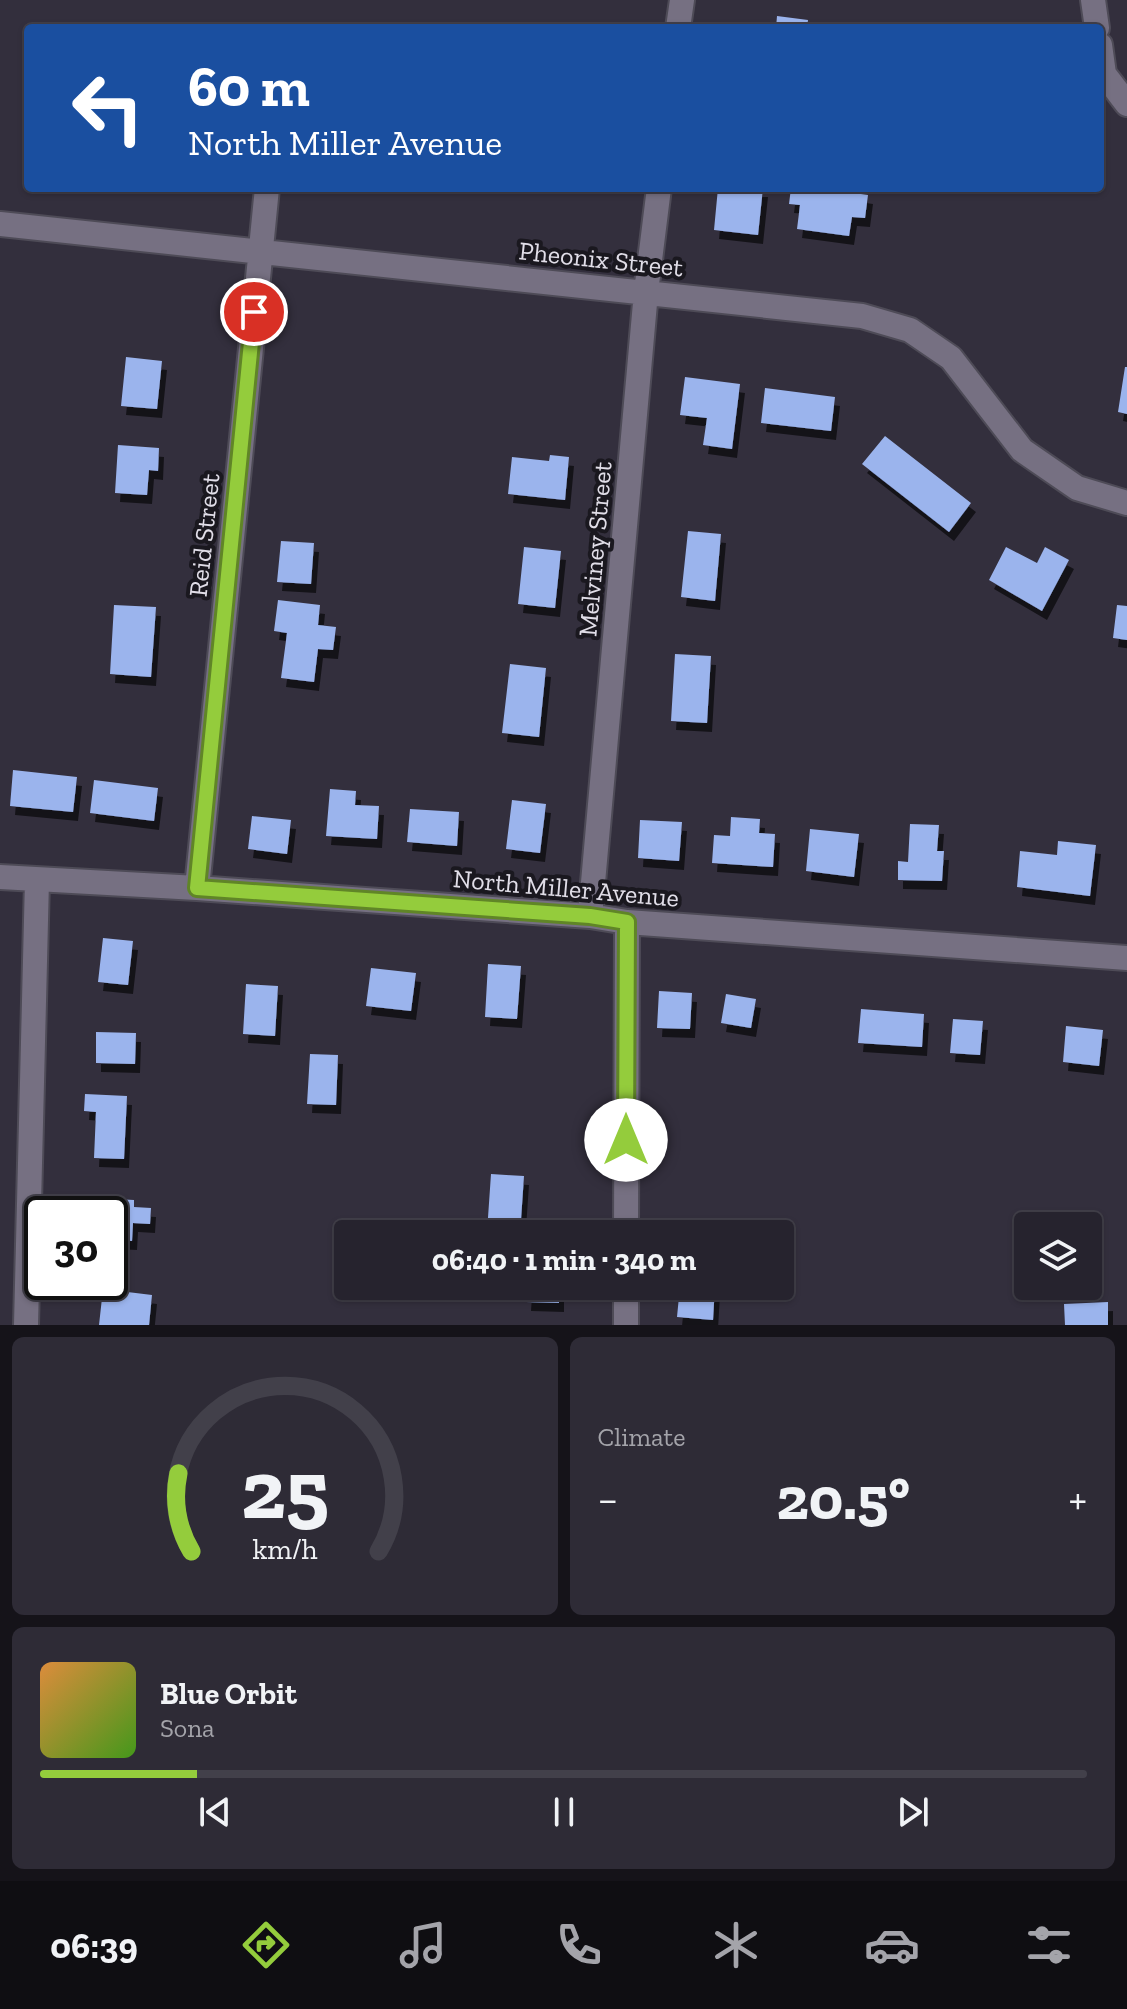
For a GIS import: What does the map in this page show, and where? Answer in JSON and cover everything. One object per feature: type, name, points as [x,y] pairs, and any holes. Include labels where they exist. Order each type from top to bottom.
[{"type":"street","points":[[679,24],[682,0]]},
{"type":"street","points":[[1093,0],[1096,24]]},
{"type":"street","points":[[1104,74],[1127,104]]},
{"type":"street","name":"Reid Street","points":[[197,888],[267,192]]},
{"type":"street","name":"Melviney Street","points":[[590,916],[646,292],[658,192]]},
{"type":"street","name":"Pheonix Street","points":[[0,224],[862,316],[910,330],[951,358],[1022,450],[1077,488],[1127,503]]},
{"type":"street","name":"North Miller Avenue","points":[[0,877],[590,916],[627,922],[1127,958]]},
{"type":"street","points":[[26,1325],[37,880]]},
{"type":"street","points":[[626,1220],[627,922]]},
{"type":"street","points":[[626,1300],[626,1325]]},
{"type":"building","points":[[777,16],[808,20],[808,24],[776,24]]},
{"type":"building","points":[[718,192],[763,192],[758,235],[714,230]]},
{"type":"building","points":[[790,192],[868,195],[865,218],[852,217],[849,236],[797,229],[800,205],[789,204]]},
{"type":"building","points":[[126,357],[162,361],[157,409],[121,406]]},
{"type":"building","points":[[1127,367],[1127,414],[1118,412]]},
{"type":"building","points":[[685,377],[740,384],[732,449],[703,445],[707,418],[680,415]]},
{"type":"building","points":[[765,388],[835,397],[831,431],[761,423]]},
{"type":"building","points":[[885,436],[971,503],[949,532],[862,464]]},
{"type":"building","points":[[118,445],[159,448],[158,471],[149,470],[147,495],[115,493]]},
{"type":"building","points":[[550,455],[569,457],[565,500],[508,494],[512,457],[549,461]]},
{"type":"building","points":[[688,531],[721,534],[715,601],[681,597]]},
{"type":"building","points":[[281,541],[314,543],[311,584],[277,582]]},
{"type":"building","points":[[524,547],[561,551],[555,608],[518,604]]},
{"type":"building","points":[[1006,547],[1037,563],[1045,547],[1069,560],[1042,611],[989,580]]},
{"type":"building","points":[[278,600],[320,605],[318,625],[336,627],[333,650],[318,649],[314,682],[281,678],[287,633],[274,631]]},
{"type":"building","points":[[114,605],[156,607],[151,677],[110,674]]},
{"type":"building","points":[[1117,605],[1127,606],[1127,640],[1113,638]]},
{"type":"building","points":[[675,654],[711,656],[707,723],[671,721]]},
{"type":"building","points":[[510,664],[546,668],[539,737],[502,733]]},
{"type":"building","points":[[13,770],[77,777],[73,812],[10,806]]},
{"type":"building","points":[[94,780],[158,788],[154,821],[90,813]]},
{"type":"building","points":[[330,789],[356,791],[355,805],[379,806],[377,839],[326,836]]},
{"type":"building","points":[[512,800],[546,804],[540,853],[506,849]]},
{"type":"building","points":[[410,809],[459,812],[457,846],[407,842]]},
{"type":"building","points":[[252,816],[291,820],[287,854],[248,849]]},
{"type":"building","points":[[731,817],[760,819],[759,833],[775,834],[773,867],[712,863],[714,835],[730,836]]},
{"type":"building","points":[[640,820],[682,822],[679,861],[638,858]]},
{"type":"building","points":[[910,824],[939,825],[937,851],[944,851],[942,881],[898,880],[898,861],[908,862]]},
{"type":"building","points":[[810,829],[859,834],[854,877],[806,871]]},
{"type":"building","points":[[1058,841],[1096,845],[1090,896],[1017,887],[1020,851],[1057,855]]},
{"type":"building","points":[[103,938],[133,941],[128,985],[98,982]]},
{"type":"building","points":[[488,964],[521,966],[517,1019],[485,1017]]},
{"type":"building","points":[[371,968],[416,973],[411,1011],[366,1006]]},
{"type":"building","points":[[246,984],[278,986],[275,1036],[243,1034]]},
{"type":"building","points":[[659,991],[692,993],[690,1029],[657,1028]]},
{"type":"building","points":[[726,994],[756,999],[751,1028],[721,1023]]},
{"type":"building","points":[[861,1009],[924,1014],[922,1047],[858,1043]]},
{"type":"building","points":[[953,1019],[983,1021],[980,1055],[950,1053]]},
{"type":"building","points":[[1066,1026],[1103,1030],[1099,1066],[1063,1062]]},
{"type":"building","points":[[96,1032],[136,1033],[135,1064],[96,1063]]},
{"type":"building","points":[[310,1054],[338,1055],[336,1105],[307,1104]]},
{"type":"building","points":[[85,1094],[127,1096],[124,1159],[94,1158],[96,1112],[84,1111]]},
{"type":"building","points":[[491,1174],[524,1176],[521,1220],[488,1220]]},
{"type":"building","points":[[128,1200],[134,1200],[134,1207],[151,1208],[150,1224],[133,1223],[132,1241],[128,1241]]},
{"type":"building","points":[[128,1292],[152,1295],[149,1325],[99,1325],[102,1300],[128,1300]]},
{"type":"building","points":[[526,1300],[559,1300],[559,1303]]},
{"type":"building","points":[[679,1300],[714,1300],[713,1320],[677,1317]]},
{"type":"building","points":[[1108,1302],[1108,1325],[1065,1325],[1064,1304]]},
{"type":"route","points":[[254,312],[197,888],[590,916],[627,922],[626,1140]]}]
